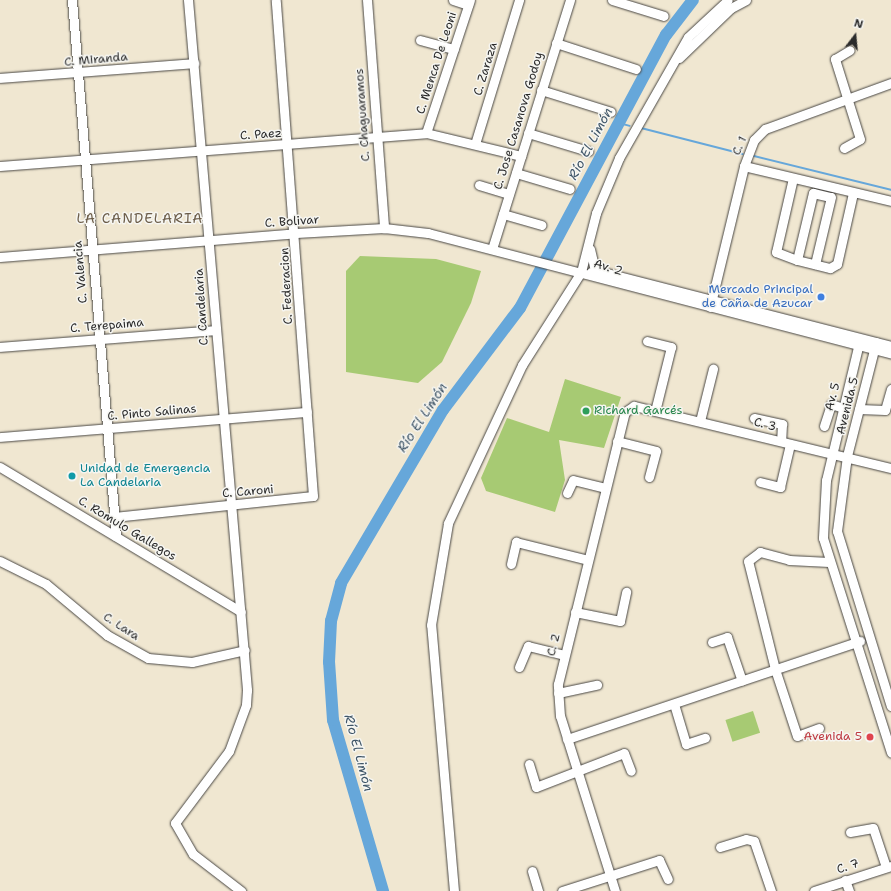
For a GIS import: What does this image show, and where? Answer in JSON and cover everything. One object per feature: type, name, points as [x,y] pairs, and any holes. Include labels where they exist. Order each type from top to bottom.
[{"type":"street","name":"C. Valencia","points":[[72,0],[83,160],[105,430],[116,536]]},
{"type":"street","name":"C. Candelaria","points":[[188,0],[202,151],[222,419],[241,612]]},
{"type":"street","name":"C. Federacion","points":[[276,0],[296,233],[312,498]]},
{"type":"street","name":"C. Chaguaramos","points":[[367,0],[384,228]]},
{"type":"street","points":[[453,0],[469,2]]},
{"type":"street","name":"C. Zaraza","points":[[475,144],[519,0]]},
{"type":"street","name":"C. Jose Casanova Godoy","points":[[492,249],[570,0]]},
{"type":"street","points":[[612,0],[664,16]]},
{"type":"street","points":[[454,891],[431,625],[439,568],[448,523],[522,365],[581,272],[590,246],[596,213],[619,158],[688,37],[728,0]]},
{"type":"street","points":[[676,60],[731,8],[746,0]]},
{"type":"street","name":"C. Menca De Leoni","points":[[426,133],[469,2]]},
{"type":"street","points":[[420,40],[454,49]]},
{"type":"street","points":[[556,43],[636,69]]},
{"type":"street","points":[[844,148],[860,139],[835,59],[850,50]]},
{"type":"street","name":"C. Miranda","points":[[0,78],[77,74],[194,63]]},
{"type":"street","name":"C. 1","points":[[711,303],[744,166],[754,140],[765,129],[891,83]]},
{"type":"street","points":[[541,90],[611,112]]},
{"type":"street","name":"C. Paez","points":[[0,166],[377,138],[426,133],[521,156]]},
{"type":"street","points":[[528,133],[588,151]]},
{"type":"street","points":[[744,166],[891,201]]},
{"type":"street","points":[[516,173],[570,189]]},
{"type":"street","points":[[794,178],[776,252],[798,260],[830,268],[837,264],[853,193]]},
{"type":"street","points":[[479,185],[509,194]]},
{"type":"street","points":[[798,260],[813,193],[831,197],[815,264]]},
{"type":"street","points":[[503,214],[541,225]]},
{"type":"street","name":"C. Bolivar","points":[[0,257],[296,233],[384,228],[428,233],[581,272]]},
{"type":"street","points":[[590,246],[594,266],[607,273]]},
{"type":"street","name":"Av. 2","points":[[581,272],[711,303],[875,346],[891,354]]},
{"type":"street","name":"Av. 2","points":[[581,272],[607,273],[858,347],[891,346]]},
{"type":"street","name":"C. Terepaima","points":[[0,347],[215,330]]},
{"type":"street","points":[[647,341],[671,347],[655,411]]},
{"type":"street","name":"Avenida 5","points":[[875,346],[847,456],[837,531],[868,637],[891,706]]},
{"type":"street","name":"Av. 5","points":[[832,453],[858,347]]},
{"type":"street","points":[[700,422],[713,368]]},
{"type":"street","points":[[860,409],[885,410],[891,389]]},
{"type":"street","points":[[824,426],[831,404],[843,408]]},
{"type":"street","name":"C. 3","points":[[634,406],[790,444],[847,456],[891,468]]},
{"type":"street","name":"C. 2","points":[[615,891],[560,716],[558,694],[564,655],[617,441],[625,412],[634,406]]},
{"type":"street","name":"C. Pinto Salinas","points":[[0,436],[105,430],[307,412]]},
{"type":"street","points":[[754,418],[782,424],[781,441]]},
{"type":"street","points":[[617,441],[656,451],[649,477]]},
{"type":"street","points":[[760,482],[780,487],[790,444]]},
{"type":"street","points":[[832,453],[822,510],[829,562],[891,752]]},
{"type":"street","name":"C. Romulo Gallegos","points":[[0,467],[241,612]]},
{"type":"street","points":[[567,493],[572,480],[605,488]]},
{"type":"street","name":"C. Caroni","points":[[114,518],[312,498]]},
{"type":"street","points":[[511,564],[516,542],[588,560]]},
{"type":"street","points":[[819,728],[797,736],[775,669],[748,561],[760,552],[789,560],[829,562]]},
{"type":"street","name":"C. Lara","points":[[0,561],[46,584],[107,636],[148,658],[192,662],[245,650]]},
{"type":"street","points":[[575,612],[620,621],[626,592]]},
{"type":"street","points":[[241,612],[247,690],[240,725],[217,771],[175,822],[193,854],[241,891]]},
{"type":"street","points":[[712,642],[727,637],[742,681]]},
{"type":"street","points":[[567,739],[856,643],[868,637]]},
{"type":"street","points":[[519,667],[528,646],[564,655]]},
{"type":"street","points":[[558,694],[597,685]]},
{"type":"street","points":[[674,704],[686,744],[705,738]]},
{"type":"street","points":[[529,764],[536,787],[576,770],[624,754],[631,771]]},
{"type":"street","points":[[850,832],[873,828],[889,866]]},
{"type":"street","points":[[720,847],[746,839],[754,841],[771,891]]},
{"type":"street","points":[[562,891],[659,860],[668,879]]},
{"type":"street","name":"C. 7","points":[[814,891],[889,866]]},
{"type":"street","points":[[532,871],[538,891]]},
{"type":"street","points":[[845,880],[849,891]]},
{"type":"green space","points":[[360,256],[436,259],[481,271],[471,303],[442,362],[418,383],[346,372],[346,271]]},
{"type":"green space","points":[[565,379],[621,397],[604,448],[559,440],[565,480],[555,512],[486,491],[481,478],[507,418],[549,432]]},
{"type":"green space","points":[[753,711],[760,733],[733,742],[725,720]]},
{"type":"waterway","name":"Río El Limón","points":[[383,891],[333,720],[329,662],[331,621],[341,583],[443,410],[520,308],[666,35],[693,0]]},
{"type":"waterway","points":[[619,123],[630,126]]},
{"type":"waterway","points":[[641,128],[743,154]]},
{"type":"waterway","points":[[754,156],[891,190]]},
{"type":"place","name":"Mercado Principal de Caña de Azucar","points":[[821,297]]},
{"type":"place","name":"Richard Garcés","points":[[586,411]]},
{"type":"place","name":"Unidad de Emergencia La Candelaria","points":[[72,476]]},
{"type":"place","name":"Avenida 5","points":[[870,737]]},
{"type":"district","name":"LA CANDELARIA","points":[[140,218]]}]
